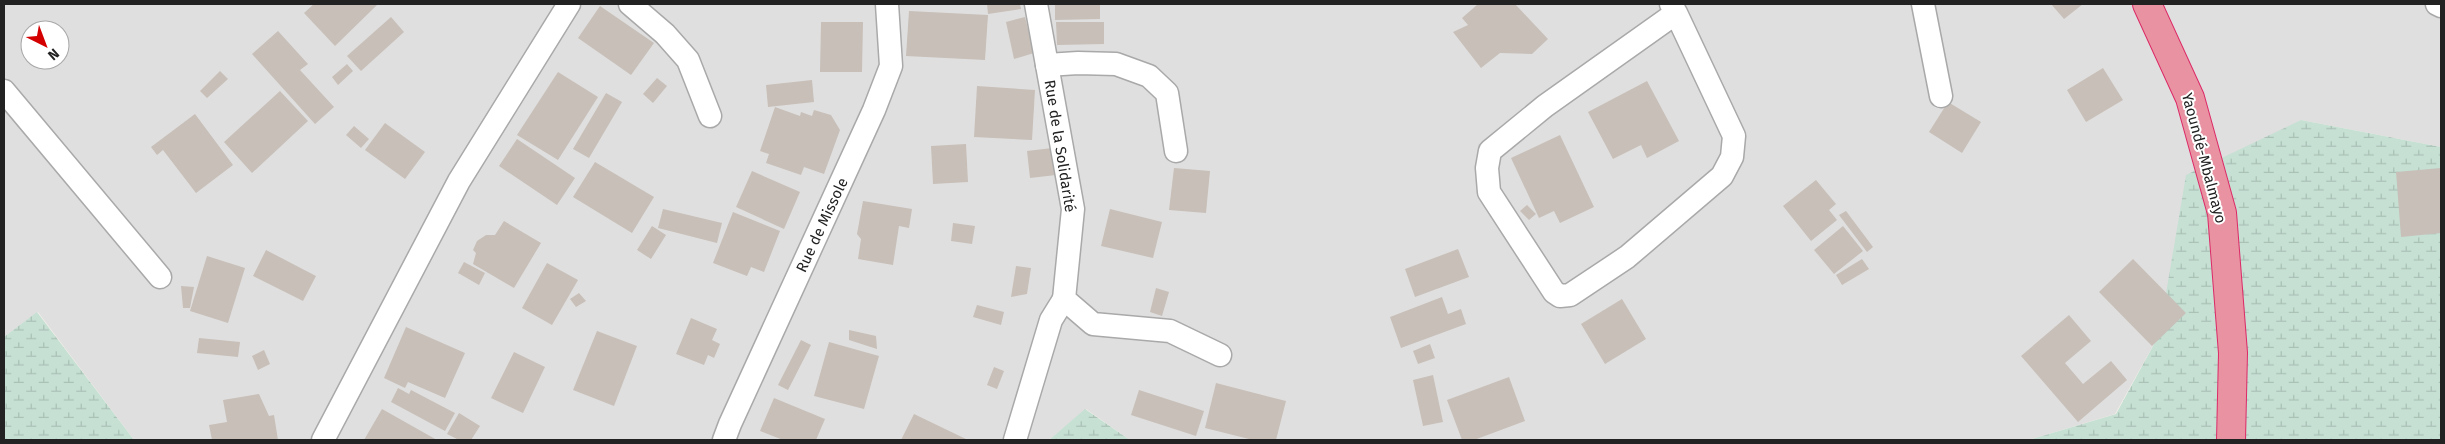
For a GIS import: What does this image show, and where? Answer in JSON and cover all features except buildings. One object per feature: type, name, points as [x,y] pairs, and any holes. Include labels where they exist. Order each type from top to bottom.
[{"type":"highway","name":"Yaoundé-Mbalmayo","points":[[2147,4],[2190,98],[2222,213],[2233,353],[2231,440]]},
{"type":"street","points":[[323,440],[459,181],[569,4]]},
{"type":"street","points":[[630,4],[665,34],[688,60],[710,116]]},
{"type":"street","name":"Rue de Missole","points":[[724,440],[874,110],[888,75],[891,66],[887,4]]},
{"type":"street","name":"Rue de la Solidarité","points":[[1036,4],[1073,209],[1064,298]]},
{"type":"street","points":[[1923,4],[1940,96]]},
{"type":"street","points":[[2437,4],[2441,6]]},
{"type":"street","points":[[1673,8],[1734,136],[1732,157],[1722,176],[1627,257],[1570,296],[1560,296],[1554,292],[1489,192],[1487,168],[1490,152],[1544,106],[1673,8]]},
{"type":"street","points":[[1047,65],[1078,63],[1116,64],[1149,76],[1167,93],[1176,151]]},
{"type":"street","points":[[4,91],[160,277]]},
{"type":"street","points":[[1015,440],[1051,320],[1064,298],[1093,324],[1170,331],[1220,355]]},
{"type":"shaded area","points":[[4,4],[2441,4],[2441,147],[2301,120],[2159,335],[2115,414],[2029,440],[1130,440],[1086,409],[1049,440],[134,440],[38,312],[4,337]]},
{"type":"green space","points":[[2301,120],[2441,147],[2441,440],[2029,440],[2116,414],[2159,335],[2186,175]]},
{"type":"green space","points":[[37,312],[134,440],[4,440],[4,337]]},
{"type":"green space","points":[[1085,409],[1130,440],[1049,440]]}]
